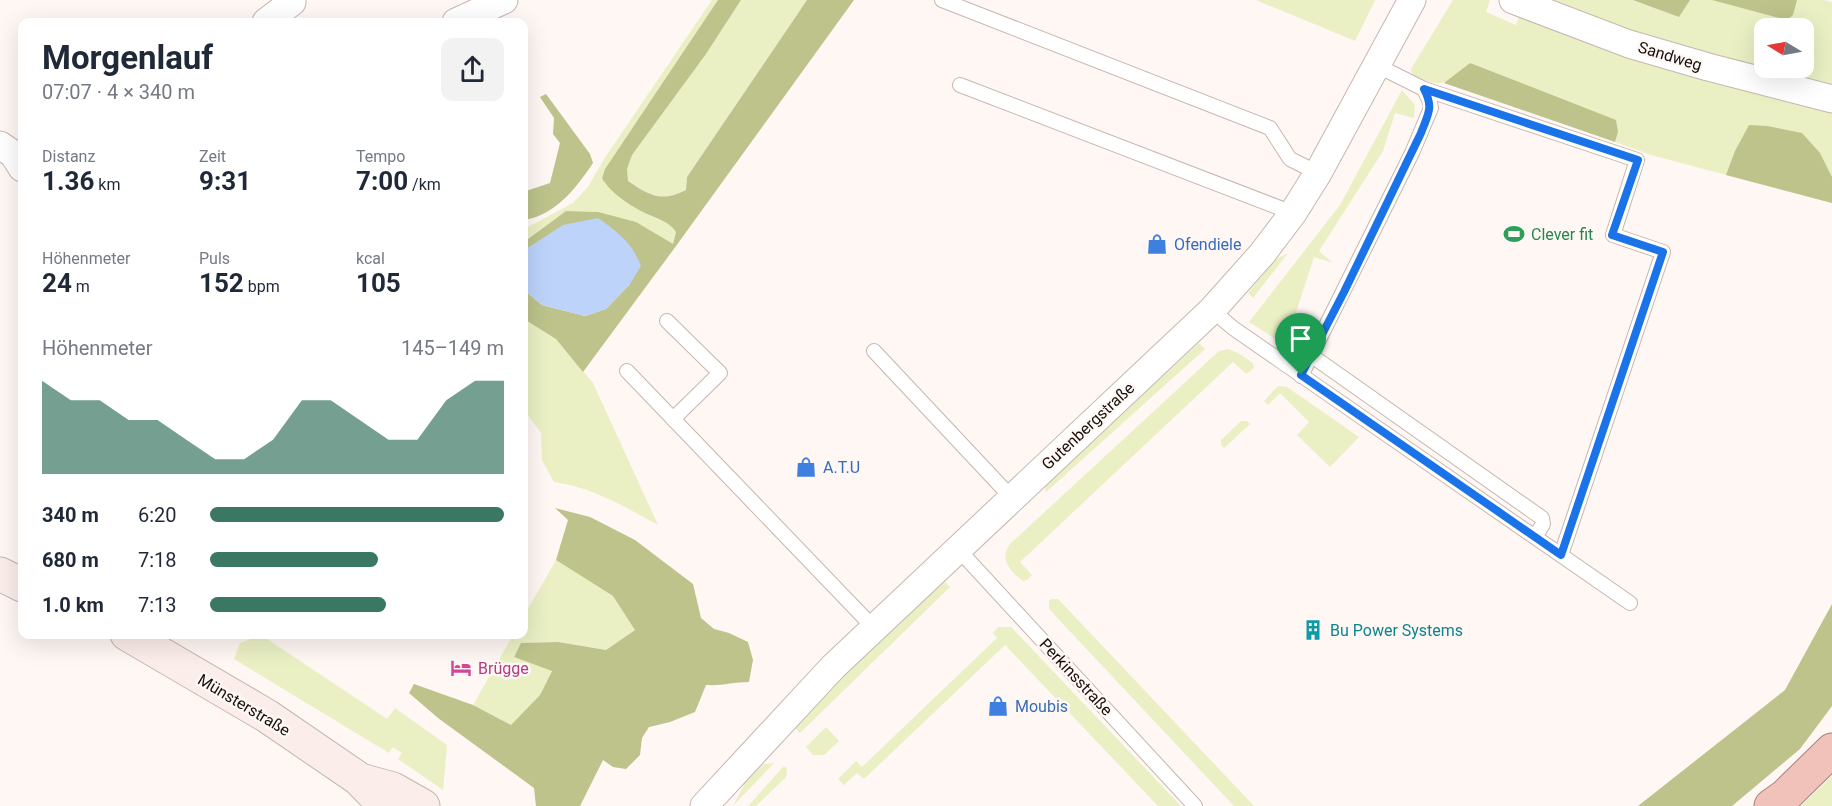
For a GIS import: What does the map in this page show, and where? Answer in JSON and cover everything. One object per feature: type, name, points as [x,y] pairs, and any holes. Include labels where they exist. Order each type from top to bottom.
[{"type":"highway","points":[[1771,806],[1785,796],[1832,750]]},
{"type":"main road","points":[[0,574],[18,583]]},
{"type":"main road","name":"Münsterstraße","points":[[136,639],[267,716],[359,779],[385,806]]},
{"type":"main road","name":"Münsterstraße","points":[[359,779],[393,789],[423,806]]},
{"type":"street","points":[[465,18],[504,0]]},
{"type":"street","name":"Gutenbergstraße","points":[[704,806],[833,667],[1212,310],[1262,254],[1293,213],[1318,173],[1412,0]]},
{"type":"street","name":"Sandweg","points":[[1513,0],[1629,44],[1832,99]]},
{"type":"street","points":[[272,18],[292,2]]},
{"type":"street","points":[[0,145],[13,154],[18,162]]},
{"type":"street","points":[[718,806],[733,775]]},
{"type":"lane","points":[[942,0],[1270,128],[1290,159],[1318,173]]},
{"type":"lane","points":[[1376,65],[1424,89],[1638,160],[1612,235],[1663,252],[1561,555]]},
{"type":"lane","points":[[960,84],[1293,213]]},
{"type":"lane","points":[[1301,375],[1421,133],[1431,108],[1424,89]]},
{"type":"lane","points":[[1212,310],[1233,328],[1630,603]]},
{"type":"lane","points":[[667,321],[720,373],[674,419]]},
{"type":"lane","points":[[874,351],[1011,497]]},
{"type":"lane","points":[[1311,356],[1542,518],[1543,524],[1535,537]]},
{"type":"lane","points":[[627,371],[874,628]]},
{"type":"lane","name":"Perkinsstraße","points":[[957,548],[1195,806]]},
{"type":"green space","points":[[712,0],[718,0],[605,169],[602,178],[645,213],[673,226],[676,232],[673,244],[598,212],[566,211],[528,239],[528,227],[573,203],[588,187],[604,159]]},
{"type":"green space","points":[[718,0],[741,0],[706,54],[632,155],[627,169],[628,181],[656,196],[669,196],[686,190],[687,177],[807,0],[854,0],[583,372],[556,339],[528,322],[528,293],[542,305],[585,316],[606,309],[630,284],[528,254],[528,239],[566,211],[598,212],[636,222],[673,244],[676,232],[663,221],[641,211],[610,189],[602,178],[605,169]]},
{"type":"green space","points":[[741,0],[807,0],[687,177],[686,190],[662,197],[642,190],[628,181],[627,169],[632,155],[706,54]]},
{"type":"green space","points":[[1256,0],[1375,0],[1355,41]]},
{"type":"green space","points":[[1453,0],[1490,0],[1486,12],[1516,25],[1519,17],[1612,49],[1832,111],[1832,203],[1651,155],[1615,142],[1618,132],[1470,63],[1443,82],[1431,82],[1412,75],[1411,69]]},
{"type":"green space","points":[[1536,0],[1823,0],[1832,2],[1832,93],[1773,78],[1814,78],[1814,18],[1754,18],[1754,73]]},
{"type":"green space","points":[[1633,0],[1690,0],[1679,17]]},
{"type":"green space","points":[[1712,0],[1797,0],[1793,15],[1789,18],[1780,18]]},
{"type":"green space","points":[[1470,63],[1616,120],[1618,132],[1615,142],[1444,83]]},
{"type":"green space","points":[[1402,90],[1415,105],[1414,118],[1395,113],[1383,151],[1319,251],[1333,263],[1314,257],[1290,331],[1308,337],[1304,344],[1291,349],[1249,322],[1340,205]]},
{"type":"green space","points":[[546,94],[590,154],[593,163],[564,199],[546,212],[528,219],[528,190],[550,183],[560,143],[553,134],[554,118],[540,97]]},
{"type":"green space","points":[[1749,125],[1802,133],[1820,153],[1832,177],[1832,203],[1726,175],[1735,151]]},
{"type":"green space","points":[[1288,253],[1253,298],[1248,293],[1275,260]]},
{"type":"green space","points":[[528,322],[556,339],[593,383],[658,525],[595,493],[554,482],[542,460],[541,433],[528,415]]},
{"type":"green space","points":[[1199,343],[1205,349],[1045,493],[1046,483]]},
{"type":"green space","points":[[1228,349],[1253,363],[1254,368],[1246,374],[1233,362],[1020,562],[1032,575],[1027,580],[1023,581],[1014,573],[1006,560],[1010,544],[1219,351]]},
{"type":"green space","points":[[1278,386],[1287,387],[1359,437],[1330,467],[1297,435],[1309,422],[1280,393],[1268,405],[1264,401]]},
{"type":"green space","points":[[1241,421],[1247,421],[1250,424],[1224,448],[1221,440]]},
{"type":"green space","points":[[555,508],[590,517],[635,540],[693,584],[701,618],[714,629],[748,642],[753,660],[749,682],[706,685],[695,712],[649,727],[642,738],[640,755],[626,769],[613,767],[603,760],[580,806],[536,806],[534,788],[438,718],[409,693],[414,684],[473,705],[511,725],[540,695],[552,671],[514,657],[521,643],[558,642],[606,650],[635,630],[613,596],[556,560],[568,520]]},
{"type":"green space","points":[[556,560],[613,596],[636,629],[606,650],[558,642],[522,643],[514,657],[552,670],[540,695],[511,725],[473,705],[511,639],[528,639],[528,609]]},
{"type":"green space","points":[[945,582],[950,587],[800,733],[795,728],[830,689],[886,634]]},
{"type":"green space","points":[[1051,599],[1058,599],[1254,806],[1234,806],[1049,609]]},
{"type":"green space","points":[[1832,604],[1832,706],[1800,749],[1732,806],[1638,806],[1785,690]]},
{"type":"green space","points":[[998,627],[1011,627],[1181,806],[1158,806],[1005,645],[864,779],[857,773],[844,785],[838,779],[856,761],[862,767],[997,638],[993,633]]},
{"type":"green space","points":[[250,639],[267,639],[387,719],[395,708],[447,745],[443,790],[398,759],[402,753],[393,747],[389,753],[234,659],[240,643]]},
{"type":"green space","points":[[826,727],[839,741],[824,755],[813,755],[806,747]]},
{"type":"green space","points":[[774,763],[733,806],[746,781],[764,764]]},
{"type":"green space","points":[[784,766],[787,769],[786,777],[756,806],[748,806]]},
{"type":"green space","points":[[1832,776],[1832,806],[1801,806]]},
{"type":"water","points":[[598,218],[624,239],[638,258],[641,266],[630,284],[606,309],[585,316],[542,305],[528,293],[528,248],[563,225]]},
{"type":"place","name":"Clever fit","points":[[1514,234]]},
{"type":"place","name":"Ofendiele","points":[[1157,244]]},
{"type":"place","name":"A.T.U","points":[[806,467]]},
{"type":"place","name":"Bu Power Systems","points":[[1313,630]]},
{"type":"place","name":"Brügge","points":[[461,668]]},
{"type":"place","name":"Moubis","points":[[998,706]]},
{"type":"route","points":[[1424,89],[1638,160],[1612,235],[1663,252],[1561,555],[1301,375],[1421,133],[1431,108],[1424,89]]}]
